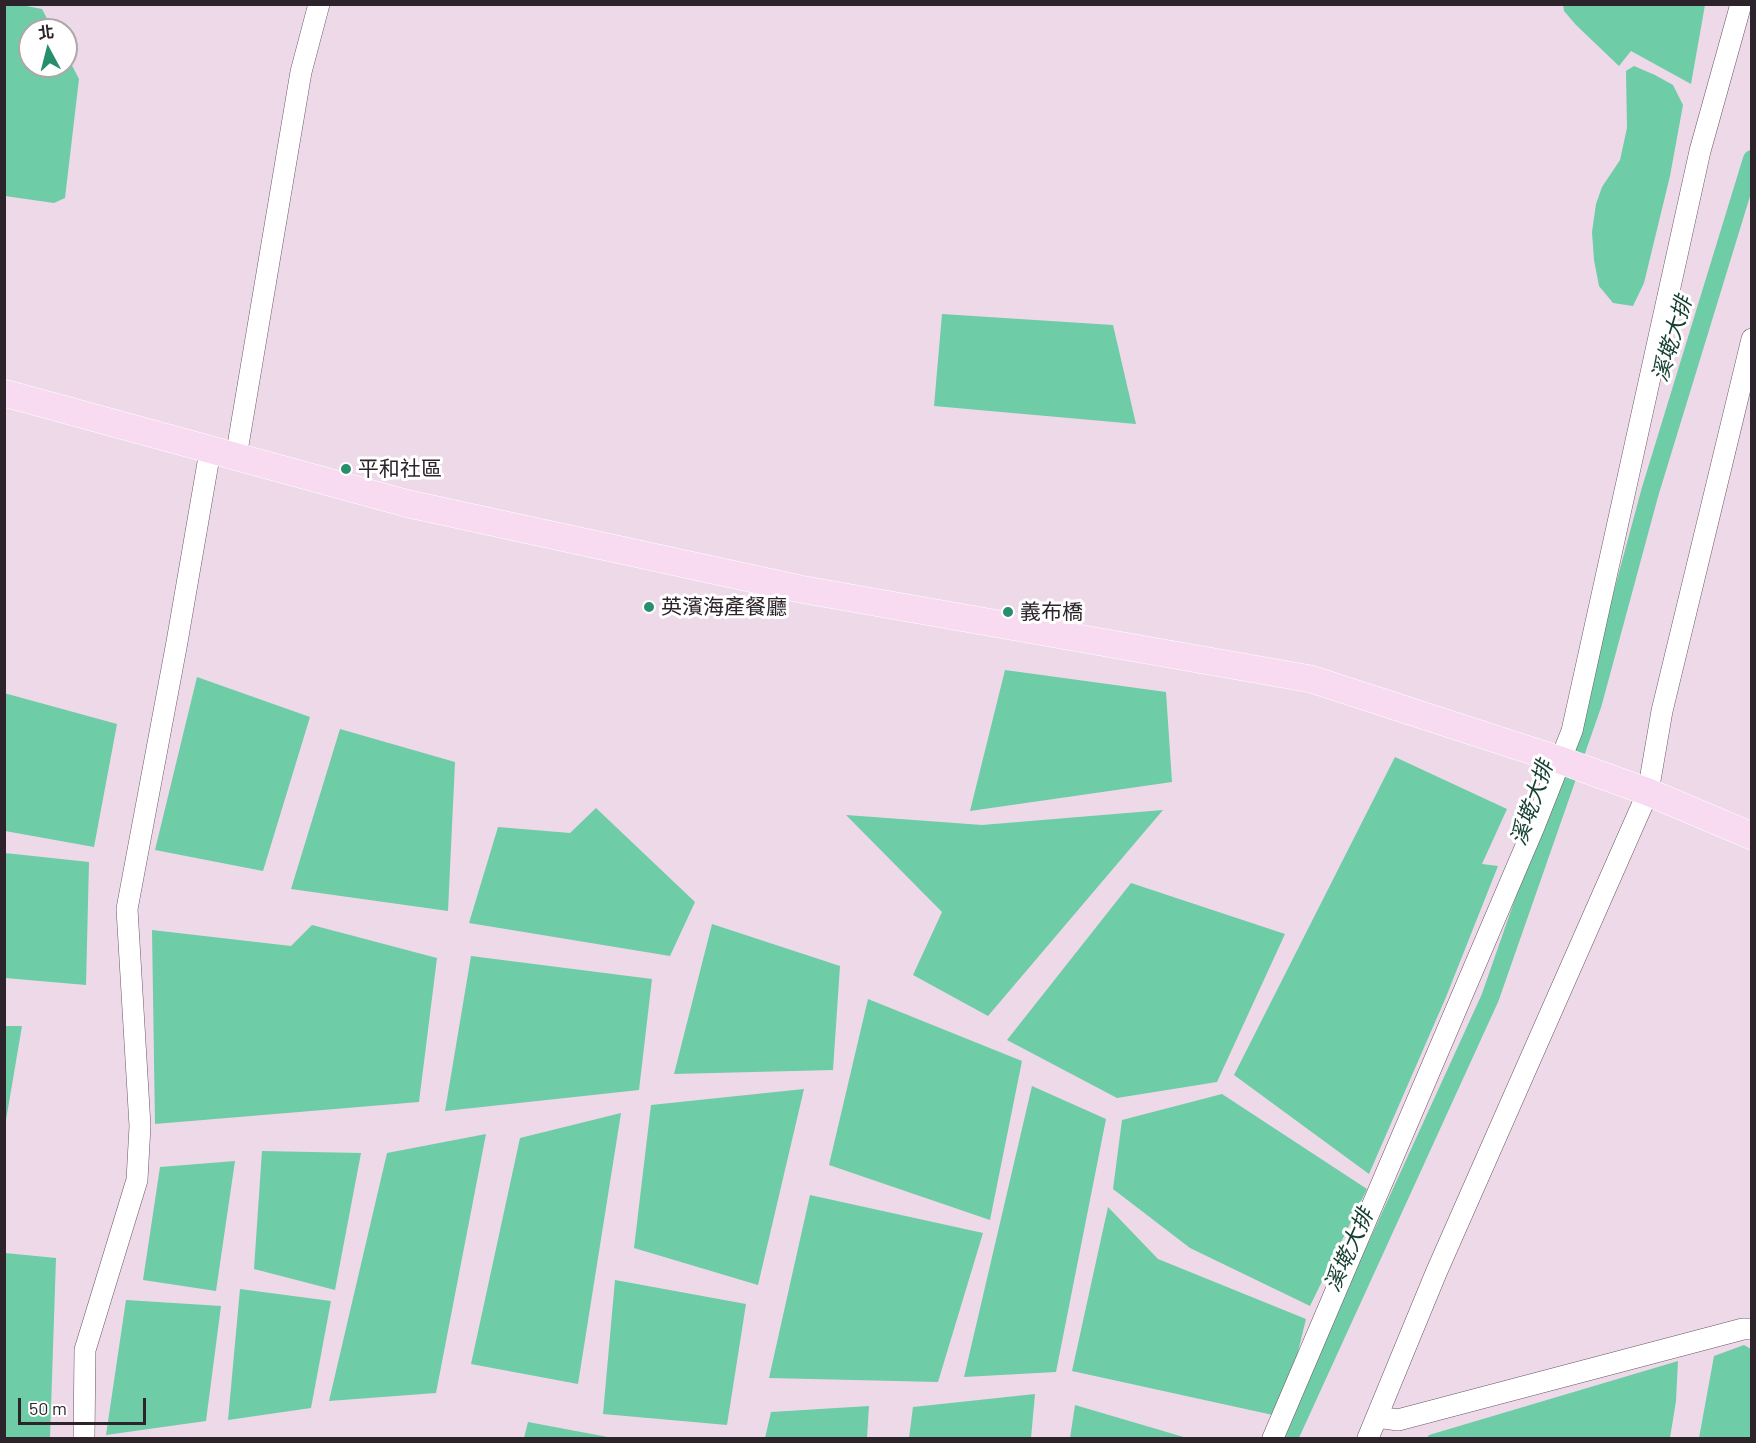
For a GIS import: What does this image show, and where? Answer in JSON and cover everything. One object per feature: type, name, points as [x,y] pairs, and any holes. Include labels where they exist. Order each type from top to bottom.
[{"type":"main road","points":[[4,393],[409,504],[800,589],[1311,679],[1565,762],[1643,790],[1752,836]]},
{"type":"lane","points":[[236,457],[301,72],[319,4]]},
{"type":"lane","points":[[1273,1438],[1534,827],[1565,762],[1700,151],[1741,4]]},
{"type":"lane","points":[[1368,1438],[1643,790],[1752,339]]},
{"type":"lane","points":[[84,1438],[84,1350],[137,1180],[140,1126],[128,909],[210,451]]},
{"type":"lane","points":[[1378,1417],[1398,1420],[1743,1329],[1752,1329]]},
{"type":"shaded area","points":[[4,5],[21,5],[42,9],[47,18],[18,18],[18,78],[78,77],[79,79],[65,198],[54,203],[5,196]]},
{"type":"shaded area","points":[[1563,5],[1705,5],[1691,84],[1631,51],[1619,66],[1576,25],[1564,11]]},
{"type":"shaded area","points":[[1634,66],[1673,85],[1683,105],[1670,176],[1644,283],[1633,306],[1613,303],[1599,286],[1592,232],[1596,204],[1602,187],[1620,160],[1627,128],[1626,71]]},
{"type":"shaded area","points":[[942,314],[1113,325],[1136,424],[934,406]]},
{"type":"shaded area","points":[[1005,670],[1166,692],[1172,782],[970,811]]},
{"type":"shaded area","points":[[197,677],[310,717],[263,871],[155,850]]},
{"type":"shaded area","points":[[4,693],[117,724],[94,847],[5,831]]},
{"type":"shaded area","points":[[340,729],[455,762],[448,911],[291,889]]},
{"type":"shaded area","points":[[1395,757],[1507,809],[1482,864],[1498,866],[1446,997],[1369,1174],[1234,1075]]},
{"type":"shaded area","points":[[596,808],[695,902],[670,956],[469,923],[498,827],[570,833]]},
{"type":"shaded area","points":[[1163,810],[988,1016],[913,975],[942,912],[846,815],[982,825]]},
{"type":"shaded area","points":[[5,853],[89,862],[86,985],[5,978]]},
{"type":"shaded area","points":[[1131,883],[1285,934],[1217,1082],[1117,1098],[1007,1040]]},
{"type":"shaded area","points":[[712,924],[840,966],[833,1070],[674,1074]]},
{"type":"shaded area","points":[[312,925],[437,958],[419,1102],[155,1124],[152,930],[291,946]]},
{"type":"shaded area","points":[[471,956],[652,979],[639,1090],[445,1111]]},
{"type":"shaded area","points":[[868,999],[1022,1061],[990,1220],[829,1165]]},
{"type":"shaded area","points":[[4,1026],[22,1026],[5,1126]]},
{"type":"shaded area","points":[[1032,1086],[1106,1119],[1056,1372],[964,1377]]},
{"type":"shaded area","points":[[804,1089],[758,1285],[634,1248],[651,1105]]},
{"type":"shaded area","points":[[1222,1094],[1367,1189],[1310,1306],[1190,1248],[1113,1189],[1122,1120]]},
{"type":"shaded area","points":[[621,1113],[578,1384],[471,1364],[520,1138]]},
{"type":"shaded area","points":[[486,1134],[436,1393],[329,1401],[387,1153]]},
{"type":"shaded area","points":[[262,1151],[361,1153],[335,1290],[254,1269]]},
{"type":"shaded area","points":[[235,1161],[216,1291],[143,1280],[160,1167]]},
{"type":"shaded area","points":[[810,1195],[983,1233],[938,1382],[769,1378]]},
{"type":"shaded area","points":[[1108,1207],[1158,1259],[1306,1319],[1282,1417],[1072,1371]]},
{"type":"shaded area","points":[[5,1253],[56,1258],[50,1438],[5,1438]]},
{"type":"shaded area","points":[[615,1280],[746,1304],[727,1425],[603,1414]]},
{"type":"shaded area","points":[[240,1289],[331,1301],[311,1408],[228,1420]]},
{"type":"shaded area","points":[[126,1300],[221,1306],[206,1421],[106,1435]]},
{"type":"shaded area","points":[[1744,1345],[1751,1349],[1751,1438],[1699,1438],[1714,1356]]},
{"type":"shaded area","points":[[1678,1361],[1676,1401],[1670,1438],[1427,1438],[1429,1435]]},
{"type":"shaded area","points":[[1035,1394],[1031,1438],[909,1438],[913,1407]]},
{"type":"shaded area","points":[[1075,1405],[1187,1438],[1070,1438]]},
{"type":"shaded area","points":[[869,1406],[867,1438],[765,1438],[771,1412]]},
{"type":"shaded area","points":[[528,1422],[613,1438],[524,1438]]},
{"type":"waterway","name":"溪墘大排","points":[[1289,1438],[1490,998],[1593,703],[1650,492],[1752,159]]},
{"type":"place","name":"平和社區","points":[[346,469]]},
{"type":"place","name":"英濱海產餐廳","points":[[649,607]]},
{"type":"place","name":"義布橋","points":[[1008,612]]}]
